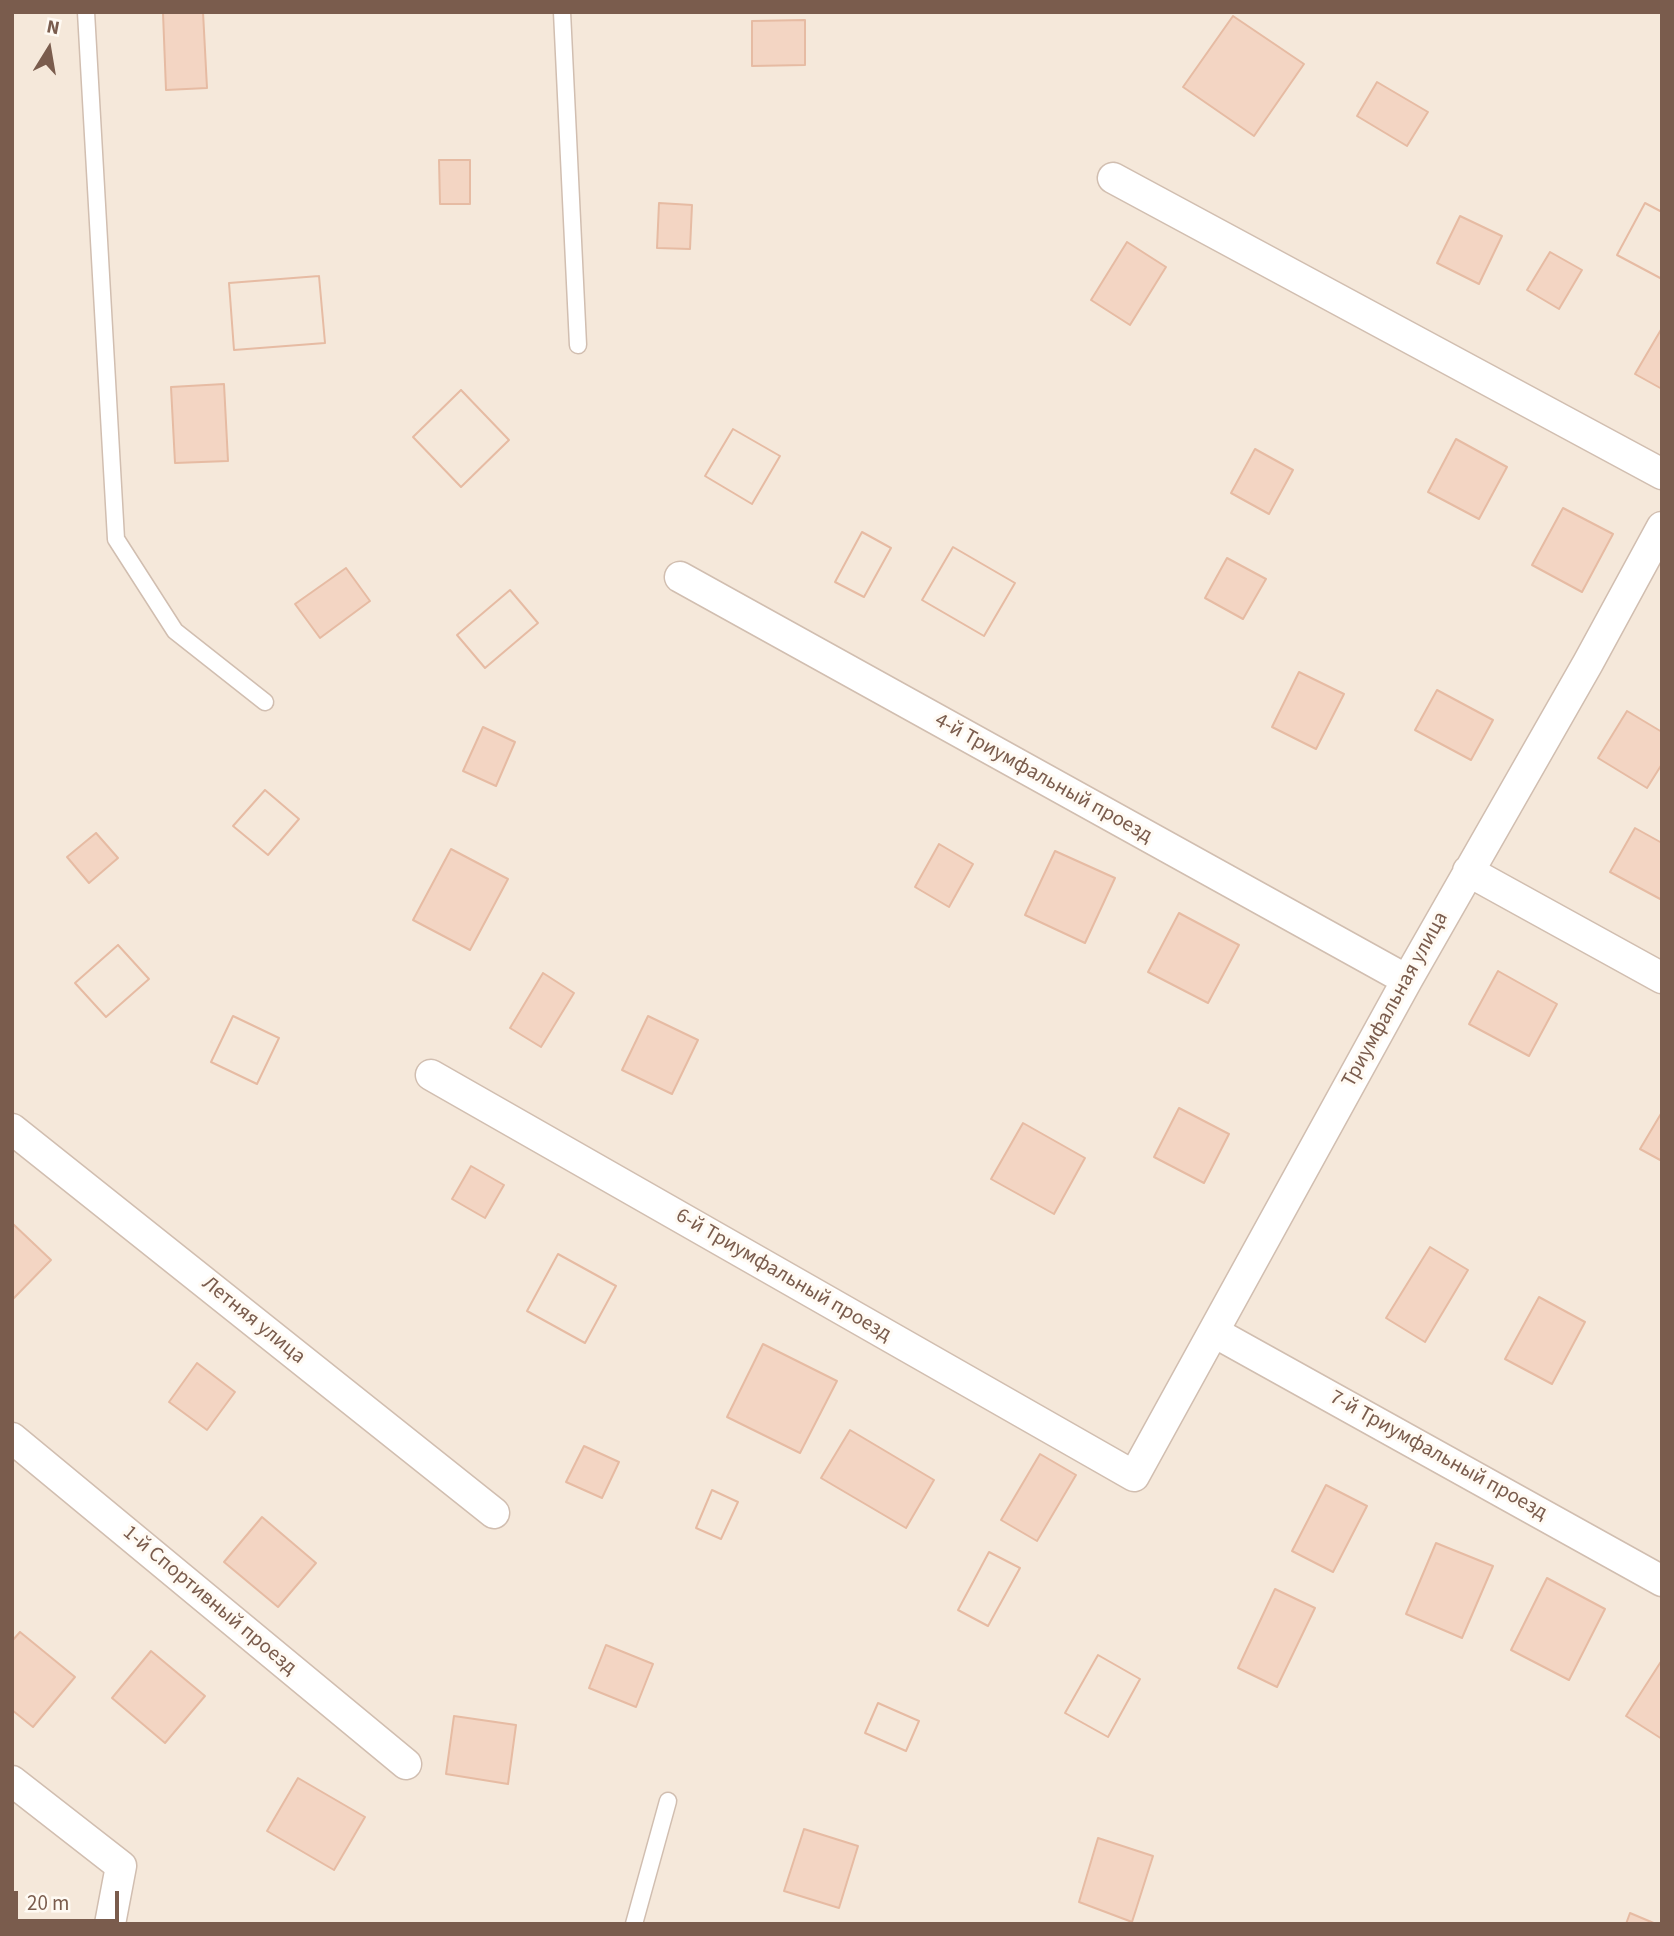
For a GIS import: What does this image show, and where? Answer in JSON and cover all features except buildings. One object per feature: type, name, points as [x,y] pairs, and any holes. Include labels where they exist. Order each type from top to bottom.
[{"type":"street","points":[[1113,178],[1662,474]]},
{"type":"street","name":"Триумфальная улица","points":[[1134,1476],[1407,979],[1588,663],[1662,527]]},
{"type":"street","name":"4-й Триумфальный проезд","points":[[680,578],[1407,979]]},
{"type":"street","points":[[1468,871],[1662,978]]},
{"type":"street","name":"6-й Триумфальный проезд","points":[[431,1075],[1134,1476]]},
{"type":"street","name":"Летняя улица","points":[[12,1129],[494,1513]]},
{"type":"street","name":"7-й Триумфальный проезд","points":[[1214,1332],[1662,1581]]},
{"type":"street","name":"1-й Спортивный проезд","points":[[12,1438],[406,1764]]},
{"type":"street","points":[[12,1782],[121,1866],[110,1924]]},
{"type":"lane","points":[[86,12],[116,539],[175,631],[265,702]]},
{"type":"lane","points":[[562,12],[578,345]]},
{"type":"lane","points":[[635,1924],[668,1801]]},
{"type":"shaded area","points":[[12,12],[1662,12],[1662,1924],[12,1924]]}]
